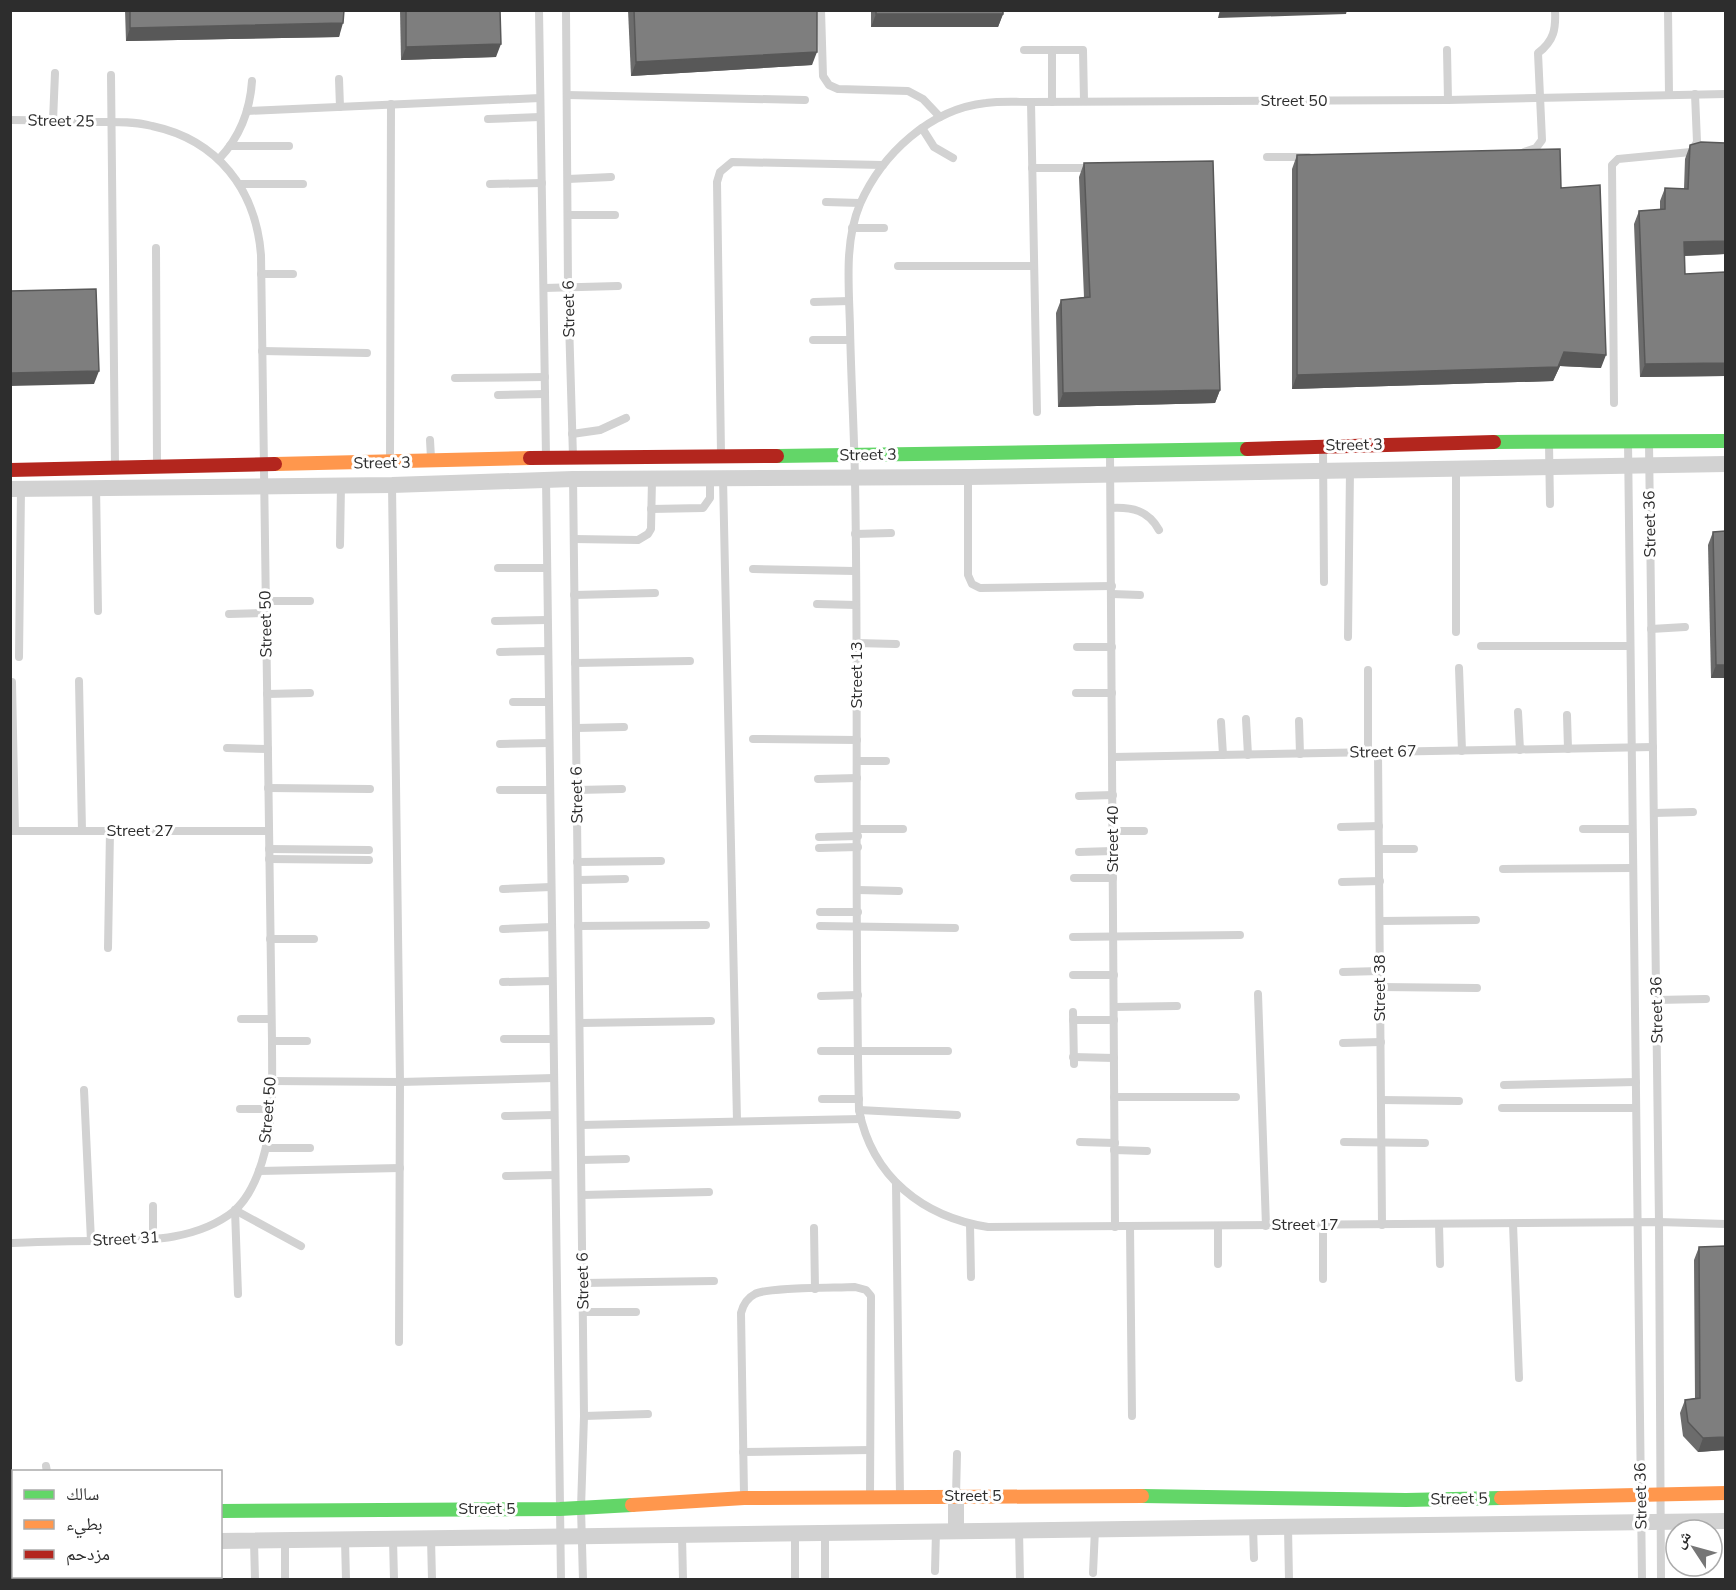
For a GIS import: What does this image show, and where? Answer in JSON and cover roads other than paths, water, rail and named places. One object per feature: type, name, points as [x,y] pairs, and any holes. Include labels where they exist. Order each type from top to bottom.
[{"type":"street","name":"Street 3","points":[[10,470],[96,470],[546,458],[1110,452],[1549,441],[1725,441]]},
{"type":"street","name":"Street 3","points":[[16,489],[341,485],[573,479],[1111,475],[1725,464]]},
{"type":"street","name":"Street 5","points":[[222,1511],[560,1509],[744,1498],[900,1496],[1184,1496],[1406,1500],[1725,1493]]},
{"type":"street","points":[[956,1496],[956,1531]]},
{"type":"street","name":"Street 5","points":[[222,1541],[1725,1521]]},
{"type":"lane","name":"Street 6","points":[[539,10],[561,1580]]},
{"type":"lane","name":"Street 6","points":[[566,10],[583,1283],[583,1580]]},
{"type":"lane","points":[[821,10],[823,76],[829,85],[838,89],[908,91],[923,99],[940,117]]},
{"type":"lane","points":[[1515,153],[1531,151],[1542,140],[1539,53],[1554,36],[1556,10]]},
{"type":"lane","points":[[1668,10],[1669,95]]},
{"type":"lane","points":[[1024,50],[1083,50],[1084,101]]},
{"type":"lane","points":[[1052,50],[1052,102]]},
{"type":"lane","points":[[1448,50],[1448,100]]},
{"type":"lane","points":[[53,121],[55,73]]},
{"type":"lane","points":[[111,75],[115,469]]},
{"type":"lane","points":[[339,79],[340,107]]},
{"type":"lane","points":[[219,159],[237,135],[247,111],[252,81]]},
{"type":"lane","points":[[1614,403],[1612,165],[1618,159],[1691,152],[1697,142],[1695,94]]},
{"type":"lane","name":"Street 50","points":[[883,165],[908,139],[940,117],[962,108],[986,103],[1448,100],[1725,94]]},
{"type":"lane","points":[[567,95],[804,100]]},
{"type":"lane","points":[[247,111],[540,98]]},
{"type":"lane","points":[[1031,102],[1037,412]]},
{"type":"lane","points":[[390,462],[391,104]]},
{"type":"lane","points":[[489,120],[540,117]]},
{"type":"lane","name":"Street 25","points":[[10,120],[112,122]]},
{"type":"lane","name":"Street 50","points":[[112,122],[150,125],[169,130],[204,147],[219,159],[240,184],[249,200],[258,227],[261,246],[272,1081],[266,1148],[249,1192],[235,1210]]},
{"type":"lane","points":[[922,128],[934,147],[953,158]]},
{"type":"lane","points":[[230,146],[289,146]]},
{"type":"lane","points":[[1267,157],[1314,156]]},
{"type":"lane","points":[[721,456],[717,182],[720,172],[732,162],[883,165]]},
{"type":"lane","name":"Street 13","points":[[883,165],[860,203],[852,228],[849,301],[855,478],[859,1099],[860,1115],[869,1143],[881,1164],[896,1183]]},
{"type":"lane","points":[[1032,168],[1099,168]]},
{"type":"lane","points":[[568,178],[611,177]]},
{"type":"lane","points":[[490,184],[542,183]]},
{"type":"lane","points":[[240,184],[303,184]]},
{"type":"lane","points":[[826,202],[860,203]]},
{"type":"lane","points":[[568,215],[615,215]]},
{"type":"lane","points":[[852,228],[884,228]]},
{"type":"lane","points":[[156,248],[157,468]]},
{"type":"lane","points":[[898,266],[1034,266]]},
{"type":"lane","points":[[261,274],[293,274]]},
{"type":"lane","points":[[544,288],[618,286]]},
{"type":"lane","points":[[814,302],[849,301]]},
{"type":"lane","points":[[813,340],[850,340]]},
{"type":"lane","points":[[262,351],[367,353]]},
{"type":"lane","points":[[455,378],[545,377]]},
{"type":"lane","points":[[498,394],[545,394]]},
{"type":"lane","points":[[572,434],[600,430],[626,418]]},
{"type":"lane","points":[[430,441],[431,461]]},
{"type":"lane","points":[[1549,441],[1550,504]]},
{"type":"lane","name":"Street 36","points":[[1649,441],[1659,1222],[1660,1580]]},
{"type":"lane","name":"Street 36","points":[[1628,442],[1642,1580]]},
{"type":"lane","points":[[1323,446],[1324,582]]},
{"type":"lane","name":"Street 40","points":[[1110,452],[1115,1227]]},
{"type":"lane","points":[[1456,468],[1456,633]]},
{"type":"lane","points":[[96,470],[98,611]]},
{"type":"lane","points":[[1348,637],[1350,470]]},
{"type":"lane","points":[[968,477],[968,575],[972,584],[980,588],[1112,590],[1140,595]]},
{"type":"lane","points":[[651,509],[703,508],[710,498],[716,478]]},
{"type":"lane","points":[[716,478],[737,1121]]},
{"type":"lane","points":[[574,539],[638,540],[644,538],[651,529],[652,479]]},
{"type":"lane","points":[[392,484],[400,1082],[399,1342]]},
{"type":"lane","points":[[340,545],[341,485]]},
{"type":"lane","points":[[16,489],[18,657]]},
{"type":"lane","points":[[1111,508],[1128,507],[1143,512],[1159,530]]},
{"type":"lane","points":[[855,534],[891,533]]},
{"type":"lane","points":[[498,568],[547,568]]},
{"type":"lane","points":[[753,569],[855,571]]},
{"type":"lane","points":[[574,595],[655,593]]},
{"type":"lane","points":[[266,601],[310,601]]},
{"type":"lane","points":[[817,604],[856,605]]},
{"type":"lane","points":[[230,614],[266,613]]},
{"type":"lane","points":[[495,621],[547,620]]},
{"type":"lane","points":[[1651,629],[1685,627]]},
{"type":"lane","points":[[856,644],[896,644]]},
{"type":"lane","points":[[1481,646],[1630,646]]},
{"type":"lane","points":[[1077,647],[1112,647]]},
{"type":"lane","points":[[500,652],[548,651]]},
{"type":"lane","points":[[575,663],[690,661]]},
{"type":"lane","points":[[1459,668],[1462,751]]},
{"type":"lane","points":[[1368,670],[1368,752]]},
{"type":"lane","points":[[12,681],[13,831]]},
{"type":"lane","points":[[79,681],[82,831]]},
{"type":"lane","points":[[267,694],[310,693]]},
{"type":"lane","points":[[1076,693],[1112,693]]},
{"type":"lane","points":[[513,702],[549,702]]},
{"type":"lane","points":[[1518,712],[1520,750]]},
{"type":"lane","points":[[1567,715],[1568,749]]},
{"type":"lane","points":[[1246,719],[1248,754]]},
{"type":"lane","points":[[1299,721],[1300,754]]},
{"type":"lane","points":[[1221,722],[1223,755]]},
{"type":"lane","points":[[576,728],[624,727]]},
{"type":"lane","points":[[753,739],[857,740]]},
{"type":"lane","points":[[500,744],[549,743]]},
{"type":"lane","name":"Street 67","points":[[1113,757],[1653,747]]},
{"type":"lane","points":[[226,748],[268,748]]},
{"type":"lane","name":"Street 38","points":[[1378,752],[1382,1225]]},
{"type":"lane","points":[[857,761],[886,761]]},
{"type":"lane","points":[[818,779],[857,778]]},
{"type":"lane","points":[[268,788],[370,789]]},
{"type":"lane","points":[[577,790],[622,789]]},
{"type":"lane","points":[[500,790],[550,790]]},
{"type":"lane","points":[[1079,796],[1113,795]]},
{"type":"lane","points":[[1654,813],[1694,812]]},
{"type":"lane","points":[[1341,827],[1379,826]]},
{"type":"lane","points":[[819,837],[903,829]]},
{"type":"lane","points":[[1583,829],[1632,829]]},
{"type":"lane","name":"Street 27","points":[[13,831],[269,831]]},
{"type":"lane","points":[[108,948],[110,831]]},
{"type":"lane","points":[[1113,831],[1144,831]]},
{"type":"lane","points":[[819,848],[858,847]]},
{"type":"lane","points":[[269,849],[369,850]]},
{"type":"lane","points":[[1379,849],[1414,849]]},
{"type":"lane","points":[[1079,852],[1113,851]]},
{"type":"lane","points":[[269,859],[369,860]]},
{"type":"lane","points":[[577,862],[661,861]]},
{"type":"lane","points":[[1503,869],[1633,868]]},
{"type":"lane","points":[[1074,878],[1113,878]]},
{"type":"lane","points":[[578,880],[625,879]]},
{"type":"lane","points":[[1342,882],[1380,881]]},
{"type":"lane","points":[[502,889],[551,887]]},
{"type":"lane","points":[[858,890],[899,891]]},
{"type":"lane","points":[[820,912],[858,912]]},
{"type":"lane","points":[[1380,921],[1476,920]]},
{"type":"lane","points":[[578,926],[706,925]]},
{"type":"lane","points":[[820,926],[955,927]]},
{"type":"lane","points":[[503,929],[552,927]]},
{"type":"lane","points":[[1073,937],[1240,935]]},
{"type":"lane","points":[[270,939],[314,939]]},
{"type":"lane","points":[[1343,972],[1380,971]]},
{"type":"lane","points":[[1073,975],[1114,975]]},
{"type":"lane","points":[[503,982],[552,981]]},
{"type":"lane","points":[[1380,987],[1477,987]]},
{"type":"lane","points":[[1258,994],[1266,1226]]},
{"type":"lane","points":[[820,996],[858,995]]},
{"type":"lane","points":[[1656,1000],[1706,999]]},
{"type":"lane","points":[[1114,1007],[1177,1006]]},
{"type":"lane","points":[[1114,1020],[1073,1016],[1074,1061],[1114,1058]]},
{"type":"lane","points":[[241,1019],[271,1019]]},
{"type":"lane","points":[[580,1023],[711,1022]]},
{"type":"lane","points":[[504,1039],[553,1039]]},
{"type":"lane","points":[[272,1041],[307,1041]]},
{"type":"lane","points":[[1343,1042],[1381,1042]]},
{"type":"lane","points":[[821,1051],[948,1052]]},
{"type":"lane","points":[[272,1081],[400,1082],[554,1078]]},
{"type":"lane","points":[[1504,1085],[1636,1082]]},
{"type":"lane","points":[[84,1090],[91,1241]]},
{"type":"lane","points":[[1114,1097],[1236,1097]]},
{"type":"lane","points":[[822,1098],[859,1099]]},
{"type":"lane","points":[[1381,1100],[1459,1101]]},
{"type":"lane","points":[[1502,1108],[1636,1108]]},
{"type":"lane","points":[[240,1109],[271,1109]]},
{"type":"lane","points":[[505,1116],[554,1115]]},
{"type":"lane","points":[[581,1125],[860,1115],[957,1115]]},
{"type":"lane","points":[[1080,1142],[1147,1151]]},
{"type":"lane","points":[[1344,1142],[1425,1143]]},
{"type":"lane","points":[[266,1148],[310,1148]]},
{"type":"lane","points":[[581,1160],[626,1159]]},
{"type":"lane","points":[[259,1171],[400,1168]]},
{"type":"lane","points":[[506,1176],[555,1175]]},
{"type":"lane","points":[[896,1183],[900,1496]]},
{"type":"lane","name":"Street 17","points":[[896,1183],[930,1209],[949,1218],[988,1227],[1638,1222],[1725,1224]]},
{"type":"lane","points":[[582,1195],[709,1192]]},
{"type":"lane","points":[[153,1206],[153,1239]]},
{"type":"lane","points":[[235,1210],[301,1246]]},
{"type":"lane","points":[[235,1210],[238,1294]]},
{"type":"lane","name":"Street 31","points":[[10,1243],[153,1239],[197,1230],[218,1222],[235,1210]]},
{"type":"lane","points":[[970,1224],[971,1277]]},
{"type":"lane","points":[[1439,1224],[1440,1264]]},
{"type":"lane","points":[[1513,1224],[1519,1378]]},
{"type":"lane","points":[[1323,1225],[1323,1279]]},
{"type":"lane","points":[[1130,1226],[1132,1416]]},
{"type":"lane","points":[[1218,1226],[1218,1264]]},
{"type":"lane","points":[[814,1228],[815,1289]]},
{"type":"lane","points":[[583,1283],[714,1281]]},
{"type":"lane","points":[[744,1498],[741,1313],[743,1305],[762,1291],[859,1288],[866,1290],[871,1296],[870,1497]]},
{"type":"lane","points":[[583,1312],[636,1312]]},
{"type":"lane","points":[[584,1416],[648,1414]]},
{"type":"lane","points":[[743,1452],[870,1450]]},
{"type":"lane","points":[[956,1496],[957,1454]]},
{"type":"lane","points":[[1253,1527],[1254,1558]]},
{"type":"lane","points":[[1288,1527],[1289,1580]]},
{"type":"lane","points":[[1094,1573],[1095,1529]]},
{"type":"lane","points":[[1019,1530],[1020,1580]]},
{"type":"lane","points":[[935,1571],[936,1531]]},
{"type":"lane","points":[[795,1533],[795,1580]]},
{"type":"lane","points":[[825,1533],[825,1577]]},
{"type":"lane","points":[[682,1535],[683,1580]]},
{"type":"lane","points":[[431,1538],[432,1580]]},
{"type":"lane","points":[[393,1539],[394,1580]]},
{"type":"lane","points":[[285,1540],[285,1580]]},
{"type":"lane","points":[[345,1540],[346,1580]]},
{"type":"lane","points":[[254,1541],[255,1580]]}]
